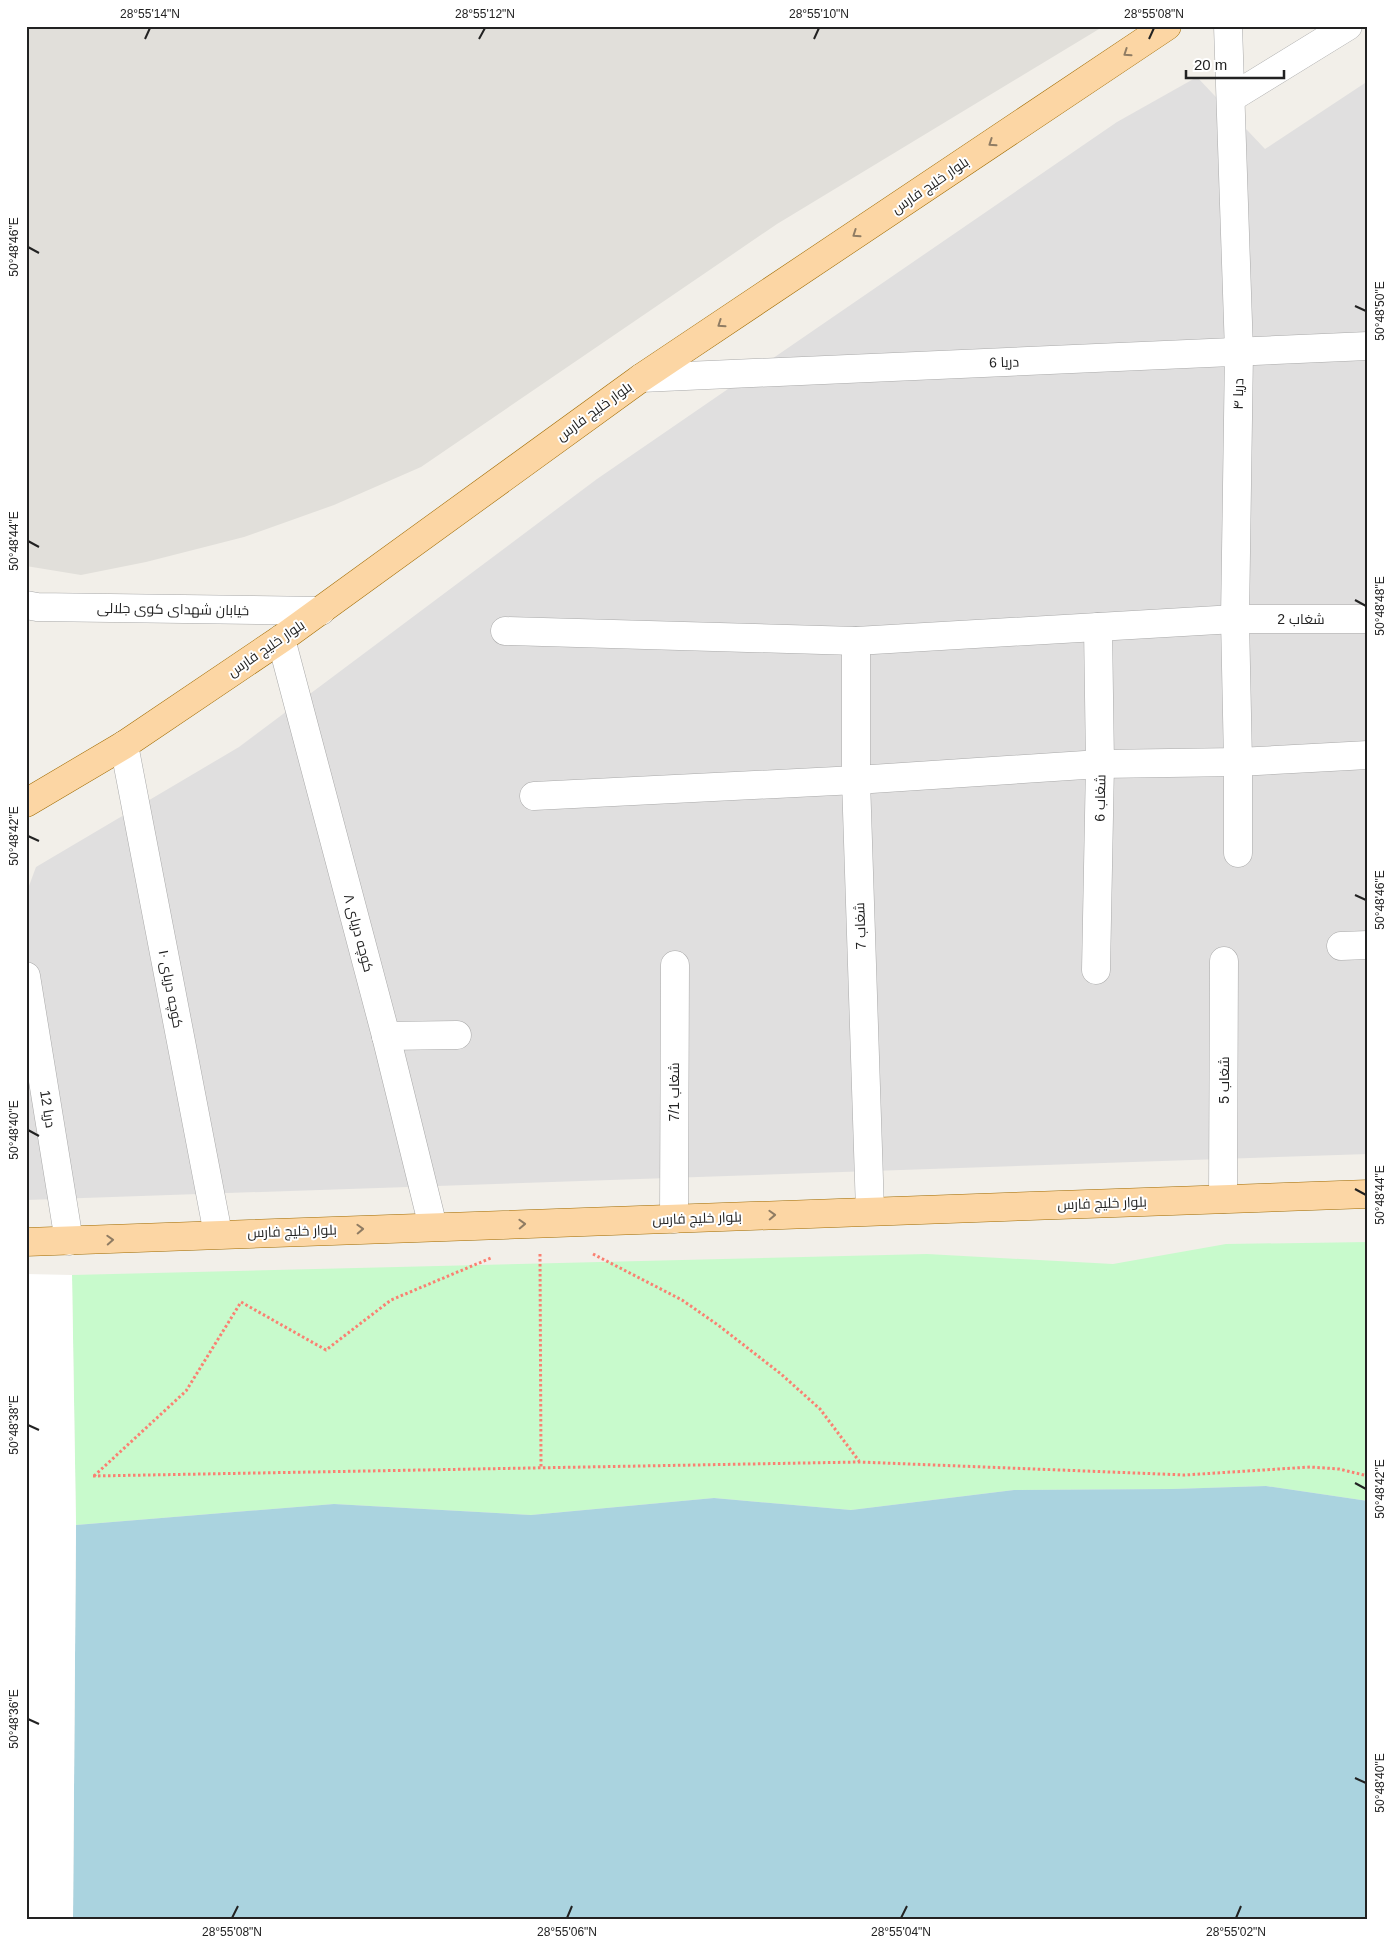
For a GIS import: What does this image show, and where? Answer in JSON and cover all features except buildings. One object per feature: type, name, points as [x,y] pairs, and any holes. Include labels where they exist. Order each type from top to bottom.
[{"type":"main road","name":"بلوار خلیج‌ فارس","points":[[26,803],[124,745],[281,639],[641,378],[1167,26]]},
{"type":"main road","name":"بلوار خلیج ‌فارس","points":[[26,1242],[1368,1194]]},
{"type":"street","name":"دریا ۴","points":[[1228,26],[1239,352],[1235,619],[1238,852]]},
{"type":"street","points":[[1231,98],[1348,26]]},
{"type":"street","name":"دریا 6","points":[[641,378],[1368,346]]},
{"type":"street","name":"خیابان شهدای کوی جلالی","points":[[26,605],[47,607],[321,611]]},
{"type":"street","name":"شغاب 2","points":[[505,631],[856,640],[1235,619],[1368,619]]},
{"type":"street","name":"شغاب 6","points":[[1096,970],[1100,764],[1098,627]]},
{"type":"street","name":"کوچه دریای ۸","points":[[281,639],[386,1036],[434,1227]]},
{"type":"street","name":"شغاب 7","points":[[856,640],[856,780],[870,1211]]},
{"type":"street","name":"کوچه دریای ۱۰","points":[[124,745],[218,1234]]},
{"type":"street","points":[[534,796],[856,780],[1100,764],[1238,762],[1368,755]]},
{"type":"street","points":[[1341,946],[1368,944]]},
{"type":"street","name":"شغاب 5","points":[[1223,1199],[1224,961]]},
{"type":"street","name":"شغاب 7/1","points":[[674,1219],[675,964]]},
{"type":"street","name":"دریا 12","points":[[26,976],[69,1241]]},
{"type":"street","points":[[386,1036],[457,1035]]},
{"type":"path","points":[[588,1251],[682,1300],[718,1325],[781,1374],[820,1409],[859,1462]]},
{"type":"path","points":[[540,1254],[541,1468]]},
{"type":"path","points":[[495,1256],[391,1300],[326,1350],[241,1302],[186,1391],[93,1476],[859,1462],[1185,1475],[1310,1468],[1339,1469],[1368,1476]]},
{"type":"shaded area","points":[[26,26],[1104,26],[777,224],[421,467],[334,505],[244,537],[146,562],[81,575],[26,566]]},
{"type":"shaded area","points":[[1197,77],[1265,149],[1368,81],[1368,1154],[26,1200],[26,894],[36,867],[239,747],[597,479],[1117,122]]},
{"type":"green space","points":[[1368,1242],[1368,1501],[1266,1486],[1172,1489],[1014,1490],[851,1510],[714,1498],[531,1515],[334,1504],[76,1525],[72,1275],[927,1254],[1113,1264],[1226,1244]]},
{"type":"water","points":[[1266,1486],[1368,1501],[1368,1919],[73,1919],[76,1525],[334,1504],[531,1515],[714,1498],[851,1510],[1014,1490],[1172,1489]]},
{"type":"pier","points":[[26,1274],[72,1275],[76,1525],[73,1919],[26,1919]]}]
